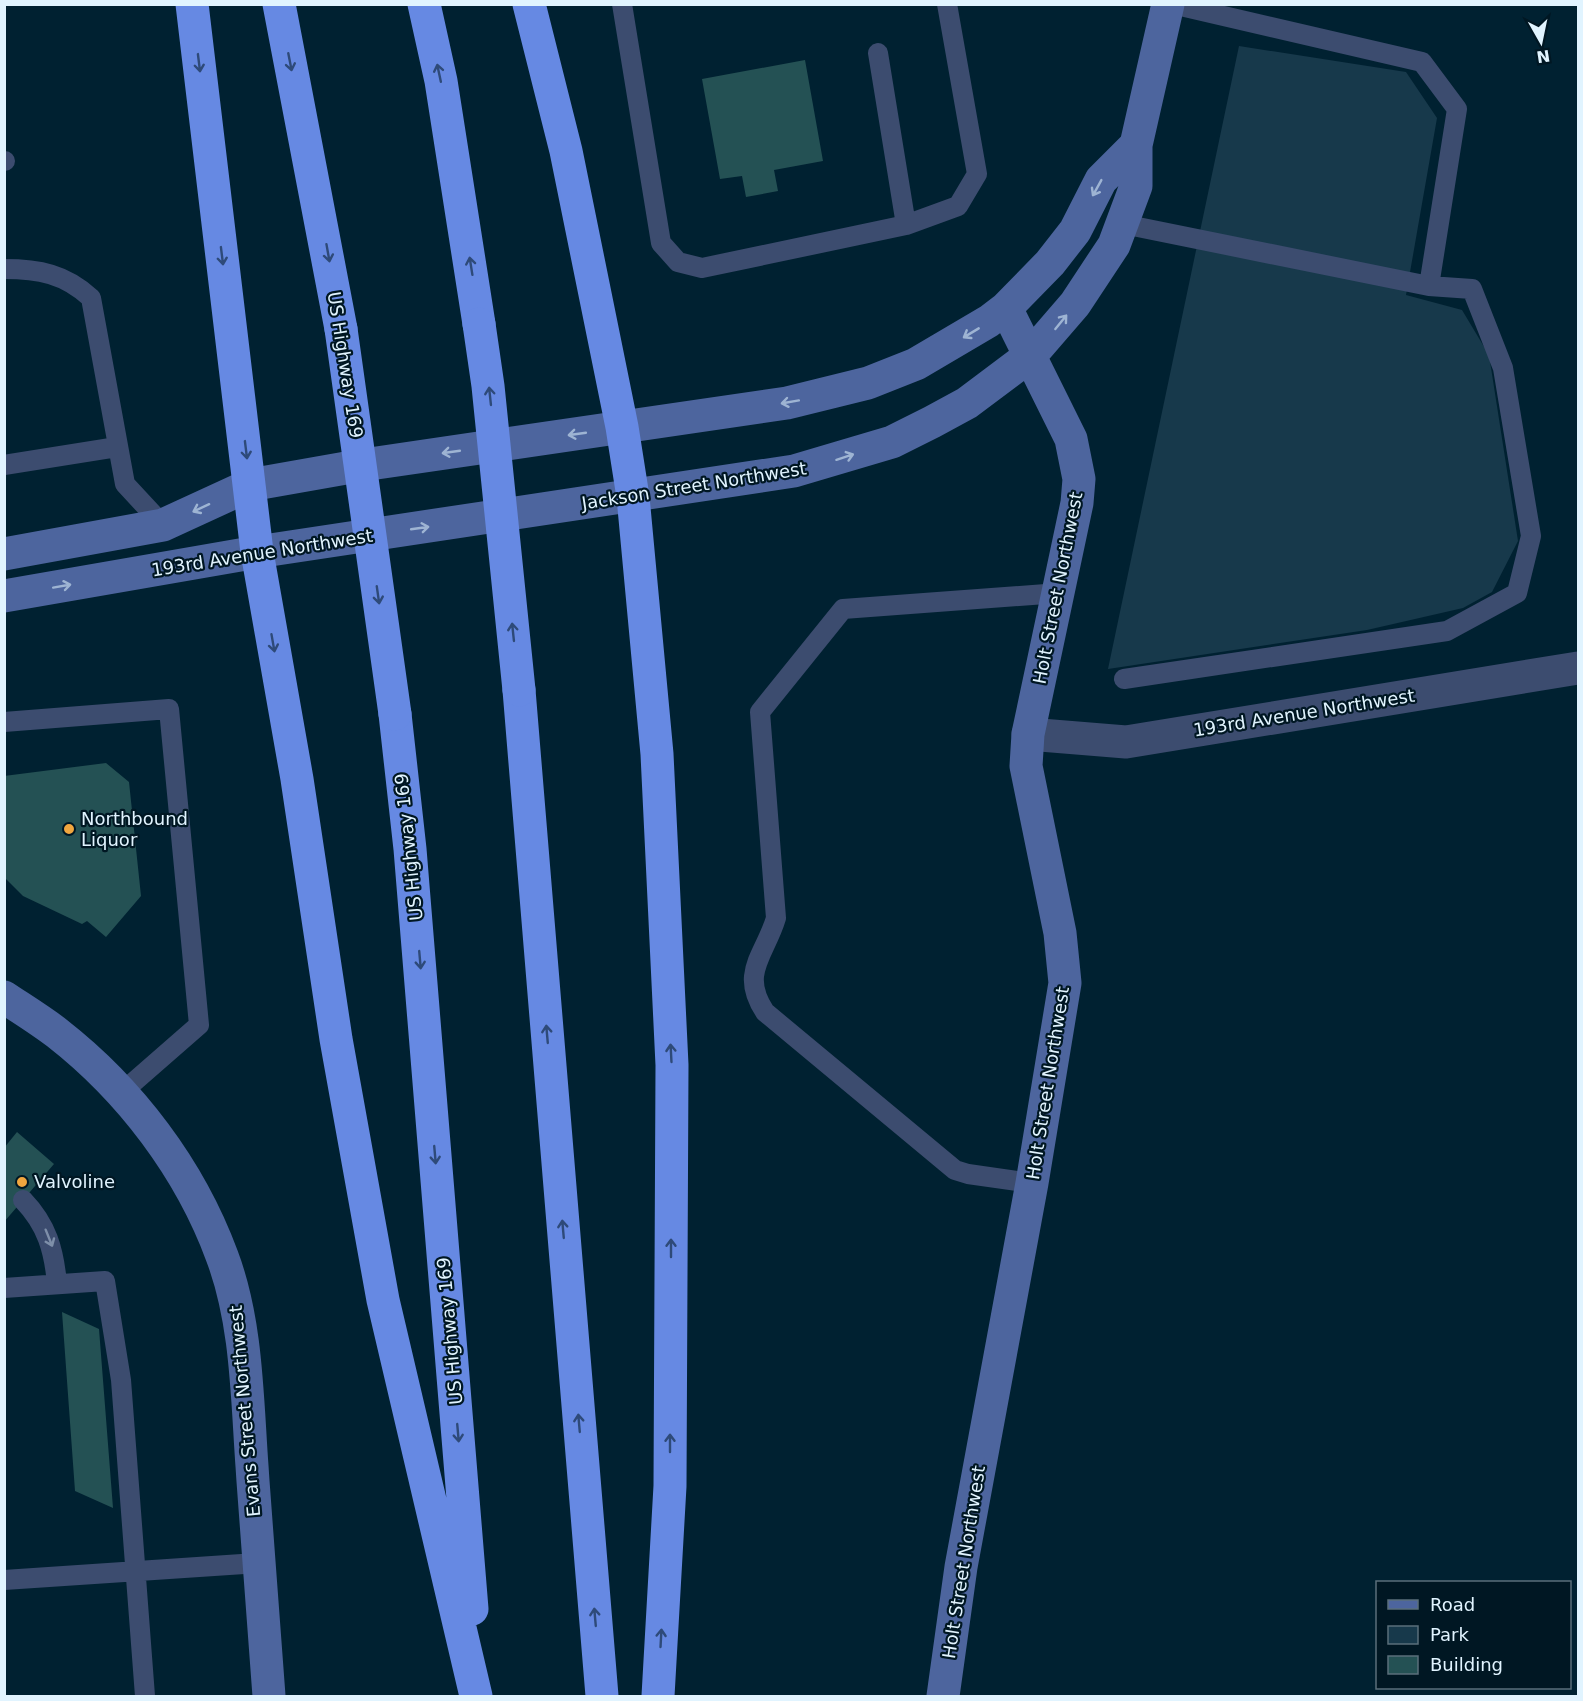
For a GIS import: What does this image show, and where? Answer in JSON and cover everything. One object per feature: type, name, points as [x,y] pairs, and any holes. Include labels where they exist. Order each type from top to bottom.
[{"type":"highway","points":[[192,4],[257,552],[297,779],[336,1039],[383,1300],[478,1696]]},
{"type":"highway","name":"US Highway 169","points":[[279,4],[341,329],[395,714],[411,861],[478,1696]]},
{"type":"highway","points":[[424,4],[441,81],[489,386],[519,690],[602,1696]]},
{"type":"highway","points":[[529,4],[566,151],[633,497],[657,754],[672,1065],[670,1486],[658,1696]]},
{"type":"street","name":"Jackson Street Northwest","points":[[519,514],[794,471],[892,442],[967,403],[1031,355],[1076,304],[1114,245],[1123,224],[1136,186],[1137,145],[1170,4]]},
{"type":"street","points":[[4,554],[163,525],[250,485],[787,403],[868,382],[916,364],[989,321],[1006,308],[1050,263],[1075,231],[1101,180],[1137,145]]},
{"type":"street","name":"Holt Street Northwest","points":[[943,1696],[961,1567],[1032,1183],[1065,983],[1060,933],[1026,766],[1028,734],[1077,503],[1077,460],[1058,409],[1006,308]]},
{"type":"street","name":"193rd Avenue Northwest","points":[[4,596],[257,552],[519,514]]},
{"type":"street","name":"193rd Avenue Northwest","points":[[1028,734],[1126,742],[1578,668]]},
{"type":"street","name":"Evans Street Northwest","points":[[4,997],[56,1033],[90,1062],[154,1131],[180,1168],[222,1256],[234,1293],[247,1391],[269,1696]]},
{"type":"lane","points":[[622,4],[662,243],[678,262],[702,268],[906,225],[958,206],[977,174],[947,4]]},
{"type":"lane","points":[[1170,4],[1422,62],[1457,109],[1429,286]]},
{"type":"lane","points":[[878,53],[906,225]]},
{"type":"lane","points":[[1123,224],[1429,286],[1472,289],[1503,368],[1531,536],[1516,593],[1447,631],[1124,679]]},
{"type":"lane","points":[[4,268],[42,272],[74,282],[91,298],[125,483],[163,525]]},
{"type":"lane","points":[[4,465],[117,447]]},
{"type":"lane","points":[[1032,1183],[955,1170],[765,1012],[756,998],[752,981],[754,967],[770,937],[776,918],[760,712],[843,609],[1059,593]]},
{"type":"lane","points":[[4,722],[169,709],[199,1025],[120,1094]]},
{"type":"lane","points":[[23,1200],[36,1213],[48,1234],[54,1252],[57,1284]]},
{"type":"lane","points":[[4,1288],[105,1281],[121,1380],[145,1696]]},
{"type":"lane","points":[[4,1580],[258,1563]]},
{"type":"green space","points":[[1239,46],[1406,72],[1437,118],[1406,295],[1462,310],[1489,355],[1518,541],[1492,592],[1463,608],[1367,630],[1108,669]]},
{"type":"building","points":[[805,60],[823,161],[774,170],[778,191],[746,197],[742,176],[720,179],[702,79]]},
{"type":"building","name":"Northbound Liquor","points":[[106,763],[129,782],[141,896],[106,937],[87,921],[82,924],[23,896],[4,877],[4,776]]},
{"type":"building","name":"Valvoline","points":[[17,1132],[54,1164],[4,1222],[4,1148]]},
{"type":"building","points":[[62,1312],[99,1329],[113,1508],[75,1491]]},
{"type":"place","name":"Northbound Liquor","points":[[69,829]]},
{"type":"place","name":"Valvoline","points":[[22,1182]]}]
